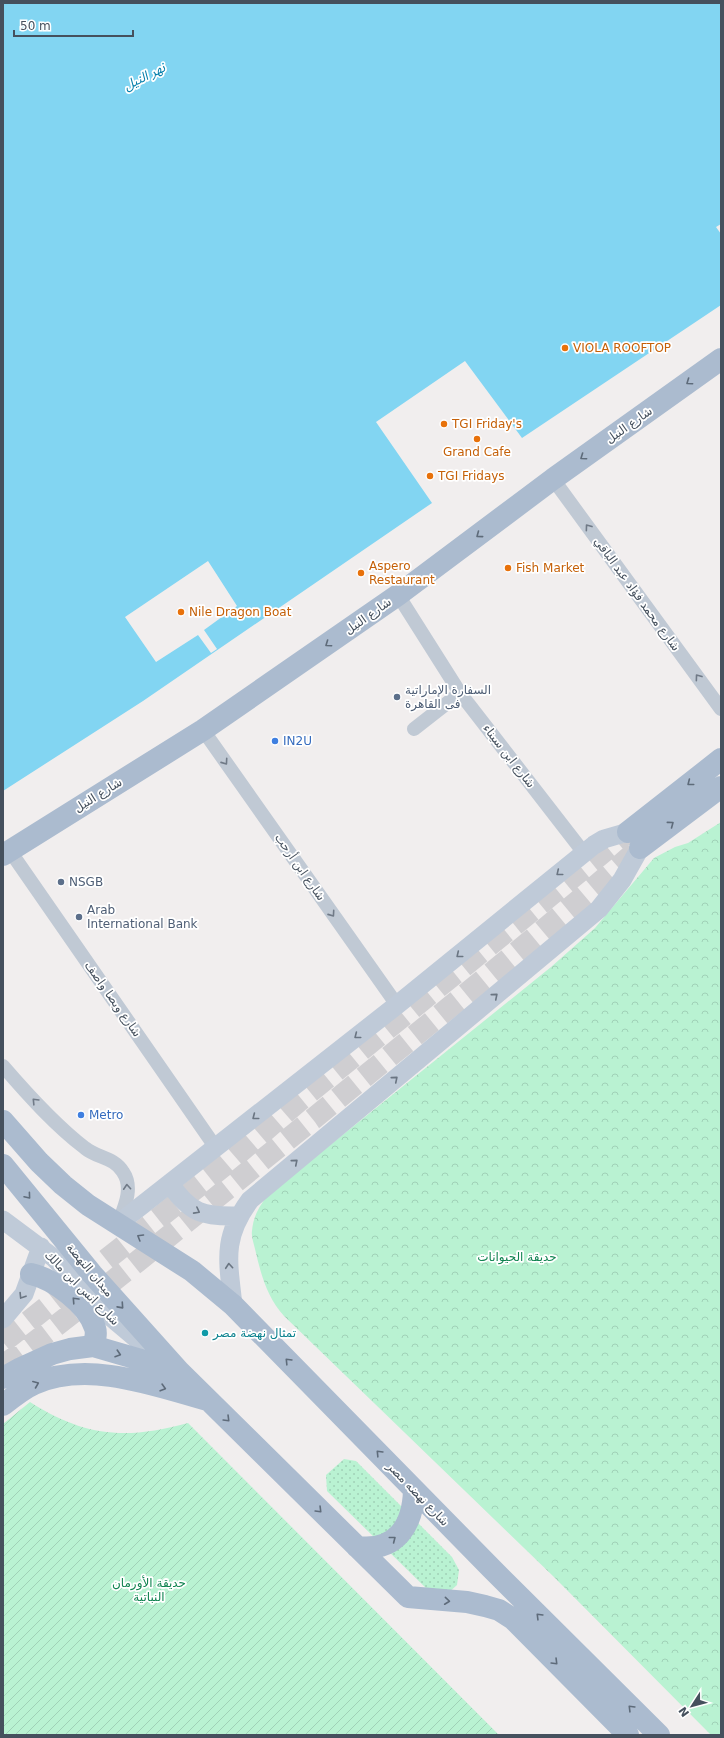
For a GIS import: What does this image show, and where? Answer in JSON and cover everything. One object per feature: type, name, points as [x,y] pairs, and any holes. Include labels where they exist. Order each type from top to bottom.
[{"type":"main road","name":"شارع النيل","points":[[7,853],[203,730],[398,595],[553,479],[721,359]]},
{"type":"main road","points":[[634,840],[721,759]]},
{"type":"main road","points":[[634,840],[721,787]]},
{"type":"main road","points":[[3,1121],[23,1144],[63,1184],[88,1205],[118,1224]]},
{"type":"main road","name":"ميدان النهضة","points":[[3,1166],[92,1274],[179,1371]]},
{"type":"main road","name":"شارع نهضه مصر","points":[[118,1224],[173,1258],[211,1285],[233,1305],[414,1490],[658,1735]]},
{"type":"main road","points":[[31,1274],[43,1277],[58,1285],[85,1312],[95,1327],[96,1338],[93,1346]]},
{"type":"main road","points":[[3,1378],[52,1354],[70,1349],[93,1346],[179,1371],[408,1597],[467,1602],[499,1610],[513,1619],[628,1735]]},
{"type":"main road","points":[[3,1404],[34,1384],[71,1374],[129,1378],[208,1400]]},
{"type":"main road","points":[[357,1547],[369,1548],[381,1546],[392,1541],[402,1532],[412,1511],[414,1490]]},
{"type":"street","name":"شارع محمد فؤاد عبد الباقي","points":[[553,479],[721,709]]},
{"type":"street","name":"شارع ابن سيناء","points":[[398,595],[460,693],[584,852]]},
{"type":"street","points":[[414,729],[460,693]]},
{"type":"street","name":"شارع ابن أرحب","points":[[203,730],[397,1005]]},
{"type":"street","points":[[118,1224],[397,1005],[584,852],[604,839],[634,840],[622,880],[599,909],[250,1200],[238,1216],[231,1233],[228,1251],[233,1305]]},
{"type":"street","name":"شارع ويصا واصف","points":[[7,853],[216,1148]]},
{"type":"street","points":[[3,1066],[51,1117],[84,1148],[113,1162],[123,1171],[128,1184],[127,1198],[118,1224]]},
{"type":"street","points":[[170,1184],[185,1203],[204,1215],[238,1216]]},
{"type":"street","name":"شارع انس ابن مالك","points":[[3,1220],[41,1247],[63,1266],[127,1332],[179,1371]]},
{"type":"street","points":[[3,1319],[24,1294],[41,1247]]},
{"type":"green space","name":"حديقة الحيوانات","points":[[721,822],[721,1735],[711,1735],[554,1577],[284,1316],[273,1301],[265,1285],[252,1233],[257,1212],[268,1195],[551,967],[595,928],[654,858],[675,847],[688,843]]},
{"type":"green space","name":"حديقة الأورمان النباتية","points":[[30,1402],[50,1414],[69,1422],[88,1429],[106,1432],[145,1432],[188,1423],[499,1735],[3,1735],[3,1424]]},
{"type":"green space","points":[[344,1459],[356,1461],[452,1557],[459,1570],[457,1585],[446,1595],[431,1593],[327,1491],[326,1475]]},
{"type":"water","name":"نهر النيل","points":[[3,3],[721,3],[721,224],[716,227],[721,234],[721,305],[522,438],[465,361],[376,422],[432,503],[143,701],[3,791]]},
{"type":"pier","name":"Nile Dragon Boat","points":[[208,561],[237,606],[204,630],[217,649],[211,653],[198,635],[156,662],[125,617]]},
{"type":"tunnel","points":[[3,1342],[225,1165],[299,1101],[628,832]]},
{"type":"tunnel","points":[[3,1366],[121,1275],[313,1119],[518,951],[640,848]]},
{"type":"place","name":"VIOLA ROOFTOP","points":[[565,348]]},
{"type":"place","name":"TGI Friday's","points":[[444,424]]},
{"type":"place","name":"Grand Cafe","points":[[477,439]]},
{"type":"place","name":"TGI Fridays","points":[[430,476]]},
{"type":"place","name":"Fish Market","points":[[508,568]]},
{"type":"place","name":"Aspero Restaurant","points":[[361,573]]},
{"type":"place","name":"Nile Dragon Boat","points":[[181,612]]},
{"type":"place","name":"السفارة الإماراتية فى القاهرة","points":[[397,697]]},
{"type":"place","name":"IN2U","points":[[275,741]]},
{"type":"place","name":"NSGB","points":[[61,882]]},
{"type":"place","name":"Arab International Bank","points":[[79,917]]},
{"type":"place","name":"Metro","points":[[81,1115]]},
{"type":"place","name":"تمثال نهضة مصر","points":[[205,1333]]}]
